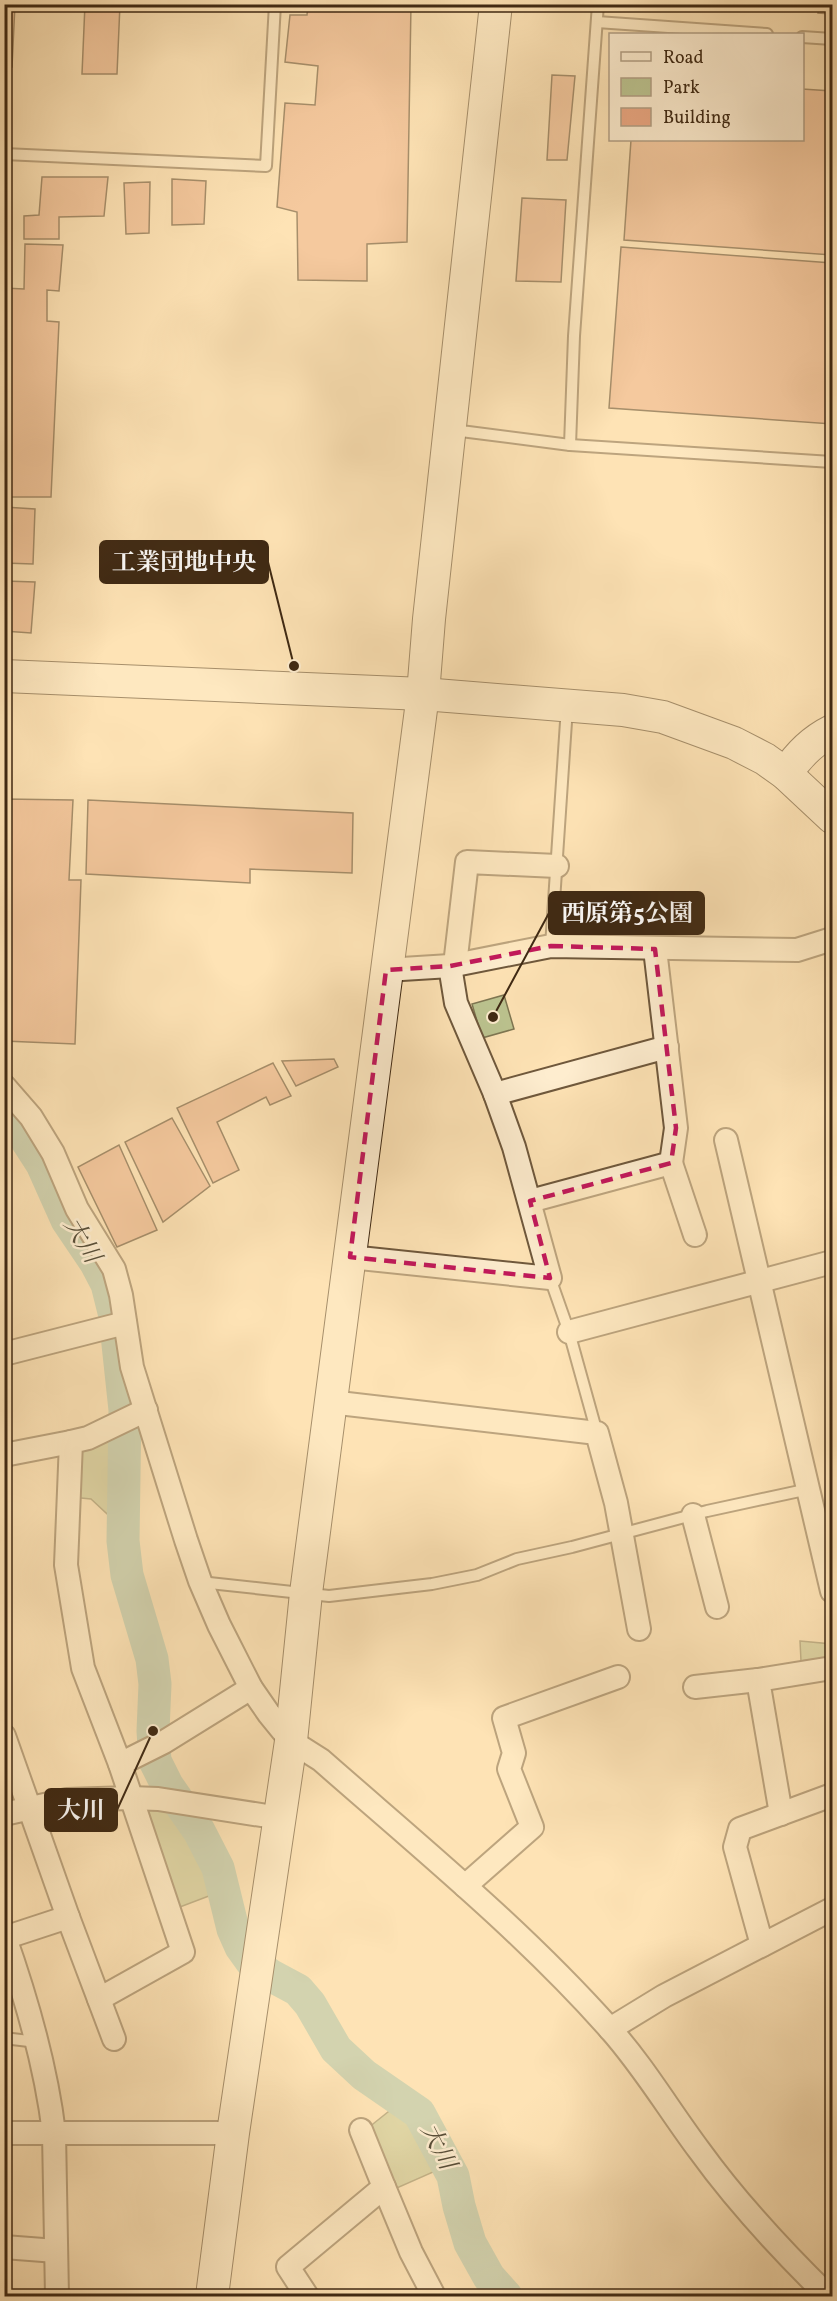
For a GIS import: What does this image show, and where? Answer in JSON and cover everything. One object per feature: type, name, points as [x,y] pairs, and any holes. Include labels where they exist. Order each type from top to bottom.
[{"type":"street","points":[[212,2296],[233,2133],[291,1740],[306,1593],[330,1402],[423,694],[429,618],[496,4]]},
{"type":"street","points":[[4,676],[423,694],[623,711],[663,717],[734,743],[765,759],[786,774],[832,817]]},
{"type":"street","points":[[786,774],[798,755],[810,744],[832,731]]},
{"type":"street","points":[[350,1257],[550,1278],[514,1147],[495,1094],[456,1003],[453,965],[467,862],[556,866]]},
{"type":"street","points":[[386,970],[453,965],[551,946],[797,950],[832,939]]},
{"type":"street","points":[[655,949],[676,1128],[671,1162],[695,1235]]},
{"type":"street","points":[[495,1094],[667,1047]]},
{"type":"street","points":[[4,1086],[32,1117],[53,1153],[77,1209],[114,1269],[132,1367],[132,1417],[219,1625],[251,1688],[291,1740],[321,1760],[523,1938],[610,2029],[642,2067],[699,2150],[764,2231],[828,2296]]},
{"type":"street","points":[[726,1140],[809,1489],[824,1518],[832,1591]]},
{"type":"street","points":[[530,1201],[671,1162]]},
{"type":"street","points":[[569,1332],[832,1262]]},
{"type":"street","points":[[4,1354],[125,1323]]},
{"type":"street","points":[[330,1402],[597,1433],[622,1534],[639,1629]]},
{"type":"street","points":[[4,1455],[88,1438],[132,1417]]},
{"type":"street","points":[[71,1442],[66,1565],[84,1668],[127,1761],[130,1797],[183,1952],[99,1999]]},
{"type":"street","points":[[693,1515],[717,1607]]},
{"type":"street","points":[[695,1687],[832,1668]]},
{"type":"street","points":[[465,1886],[532,1827],[509,1769],[514,1753],[504,1718],[618,1677]]},
{"type":"street","points":[[758,1680],[781,1814]]},
{"type":"street","points":[[127,1761],[164,1742],[251,1688]]},
{"type":"street","points":[[4,1736],[114,2039]]},
{"type":"street","points":[[762,1945],[735,1847],[740,1829],[832,1795]]},
{"type":"street","points":[[4,1814],[67,1800],[130,1797],[158,1799],[280,1818]]},
{"type":"street","points":[[610,2029],[664,1996],[832,1909]]},
{"type":"street","points":[[57,2296],[54,2133],[50,2096],[39,2043],[5,1937],[68,1917]]},
{"type":"street","points":[[361,2130],[411,2252],[434,2296]]},
{"type":"street","points":[[4,2133],[233,2133]]},
{"type":"street","points":[[308,2296],[288,2267],[384,2187]]},
{"type":"street","points":[[4,2247],[56,2251]]},
{"type":"lane","points":[[4,154],[266,166],[275,4]]},
{"type":"lane","points":[[570,445],[574,336],[598,4]]},
{"type":"lane","points":[[597,22],[753,33]]},
{"type":"lane","points":[[804,37],[832,39]]},
{"type":"lane","points":[[450,430],[570,445],[832,462]]},
{"type":"lane","points":[[551,946],[567,706]]},
{"type":"lane","points":[[550,1278],[569,1332],[597,1433]]},
{"type":"lane","points":[[200,1581],[328,1596],[432,1584],[477,1575],[517,1559],[809,1489]]},
{"type":"lane","points":[[4,2038],[39,2043]]},
{"type":"highlighted area","points":[[551,946],[655,949],[676,1128],[671,1163],[530,1201],[550,1278],[350,1257],[386,970],[450,966]]},
{"type":"green space","points":[[504,995],[514,1029],[482,1038],[472,1004]]},
{"type":"green space","points":[[121,1425],[120,1526],[91,1499],[71,1497],[74,1444]]},
{"type":"green space","points":[[800,1641],[832,1644],[832,1657],[801,1661]]},
{"type":"green space","points":[[150,1807],[180,1809],[215,1869],[222,1891],[172,1910],[142,1821]]},
{"type":"green space","points":[[398,2104],[411,2117],[440,2169],[390,2191],[368,2128]]},
{"type":"building","points":[[4,4],[15,4],[12,67],[4,66]]},
{"type":"building","points":[[85,4],[120,4],[117,74],[82,74]]},
{"type":"building","points":[[308,4],[411,4],[407,242],[367,244],[367,281],[298,280],[297,212],[277,207],[285,103],[315,105],[318,66],[285,62],[290,15],[307,15]]},
{"type":"building","points":[[766,4],[807,4],[807,10],[766,8]]},
{"type":"building","points":[[819,4],[832,4],[832,14],[818,13]]},
{"type":"building","points":[[552,75],[575,76],[567,160],[547,160]]},
{"type":"building","points":[[804,89],[832,91],[832,255],[624,240],[631,141],[804,141]]},
{"type":"building","points":[[4,171],[8,171],[6,213],[4,213]]},
{"type":"building","points":[[42,177],[108,177],[104,216],[59,217],[59,239],[24,239],[24,216],[39,215]]},
{"type":"building","points":[[172,179],[206,181],[204,224],[172,225]]},
{"type":"building","points":[[150,182],[149,233],[126,234],[124,183]]},
{"type":"building","points":[[522,198],[566,200],[561,282],[516,281]]},
{"type":"building","points":[[25,244],[63,245],[59,291],[47,290],[47,321],[59,322],[51,497],[4,497],[4,288],[24,289]]},
{"type":"building","points":[[621,247],[832,263],[832,424],[609,408]]},
{"type":"building","points":[[4,507],[35,509],[33,564],[4,563]]},
{"type":"building","points":[[4,581],[35,582],[31,633],[4,631]]},
{"type":"building","points":[[4,799],[73,800],[69,880],[81,880],[75,1044],[4,1041]]},
{"type":"building","points":[[88,800],[353,813],[352,873],[250,869],[250,883],[86,874]]},
{"type":"building","points":[[334,1059],[338,1067],[296,1086],[282,1061]]},
{"type":"building","points":[[273,1063],[291,1096],[270,1105],[266,1097],[217,1122],[239,1170],[213,1183],[177,1108]]},
{"type":"building","points":[[172,1118],[210,1186],[163,1222],[125,1142]]},
{"type":"building","points":[[119,1145],[157,1230],[117,1247],[78,1167]]},
{"type":"waterway","name":"大川","points":[[4,1115],[22,1133],[42,1164],[67,1220],[96,1263],[107,1284],[115,1316],[125,1410],[123,1541],[127,1575],[152,1659],[155,1684],[153,1731],[155,1761],[167,1785],[199,1831],[218,1868],[233,1929],[241,1947],[251,1961],[270,1975],[298,1990],[310,2004],[336,2049],[364,2075],[419,2113],[453,2176],[470,2243],[489,2277],[506,2296]]},
{"type":"place","name":"工業団地中央","points":[[294,666]]},
{"type":"place","name":"西原第5公園","points":[[493,1017]]},
{"type":"place","name":"大川","points":[[153,1731]]}]
